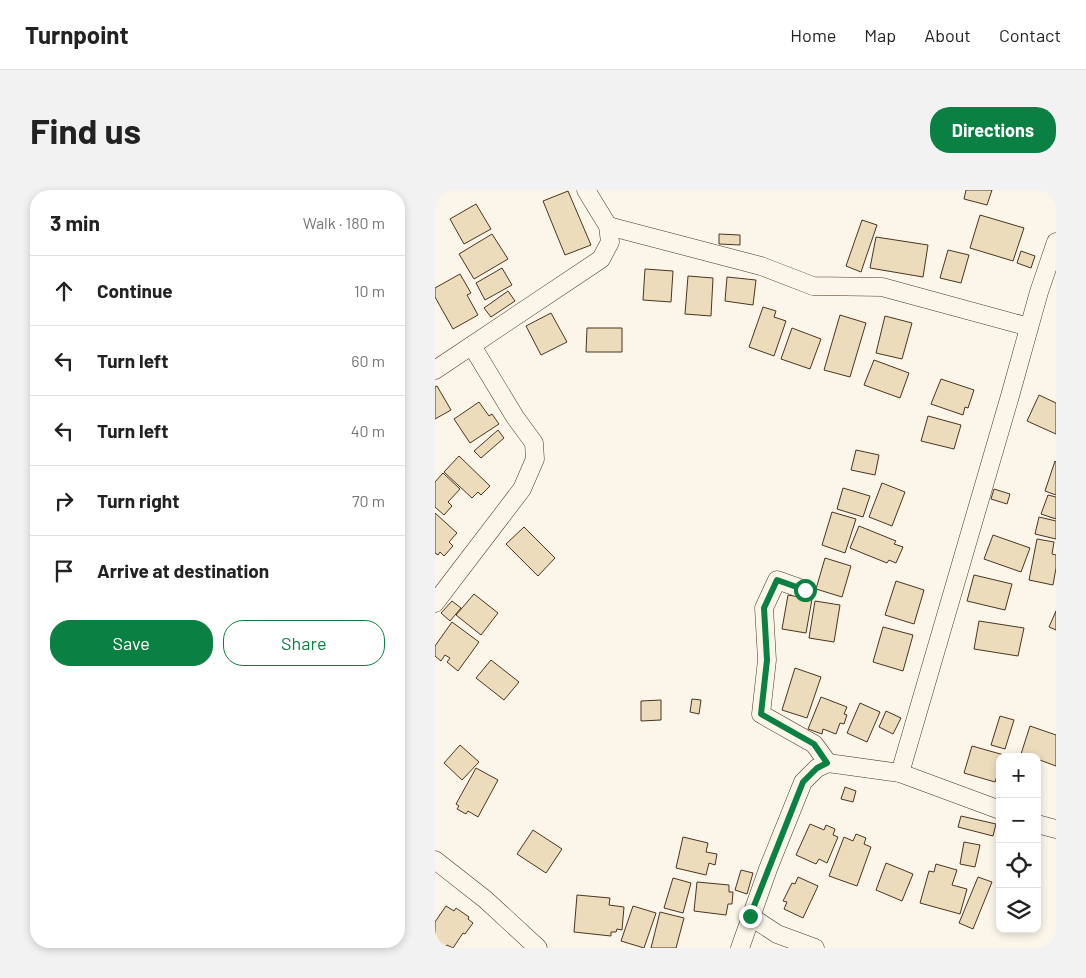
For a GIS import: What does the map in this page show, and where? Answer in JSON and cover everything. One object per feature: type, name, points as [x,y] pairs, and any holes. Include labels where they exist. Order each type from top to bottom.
[{"type":"street","points":[[435,370],[601,259],[610,242],[608,226],[586,190]]},
{"type":"street","points":[[608,226],[761,266],[813,286],[882,287],[1029,327]]},
{"type":"street","points":[[899,772],[989,470],[1039,292],[1056,242]]},
{"type":"street","points":[[435,603],[522,489],[535,459],[534,443],[515,417],[472,346]]},
{"type":"street","points":[[805,590],[777,580],[764,608],[767,660],[761,714],[814,744],[827,763]]},
{"type":"street","points":[[740,948],[750,916],[803,782],[817,768],[827,763],[899,772],[996,808]]},
{"type":"street","points":[[1041,825],[1056,829]]},
{"type":"street","points":[[435,860],[486,900],[538,948]]},
{"type":"street","points":[[750,916],[777,934],[815,948]]},
{"type":"building","points":[[966,190],[992,190],[987,205],[964,199]]},
{"type":"building","points":[[568,191],[591,245],[565,255],[543,201]]},
{"type":"building","points":[[476,204],[491,229],[464,244],[450,219]]},
{"type":"building","points":[[980,215],[1024,228],[1013,261],[970,248]]},
{"type":"building","points":[[862,220],[877,225],[861,272],[846,266]]},
{"type":"building","points":[[492,234],[508,259],[474,279],[459,254]]},
{"type":"building","points":[[719,234],[740,235],[740,245],[719,244]]},
{"type":"building","points":[[876,237],[928,245],[923,277],[870,268]]},
{"type":"building","points":[[948,250],[969,255],[961,283],[940,278]]},
{"type":"building","points":[[1021,251],[1035,256],[1031,268],[1017,263]]},
{"type":"building","points":[[502,268],[512,285],[485,300],[476,283]]},
{"type":"building","points":[[645,269],[673,271],[671,302],[643,300]]},
{"type":"building","points":[[460,274],[471,293],[467,295],[478,315],[453,329],[435,297],[435,288]]},
{"type":"building","points":[[688,276],[713,278],[711,316],[685,314]]},
{"type":"building","points":[[727,277],[756,280],[753,305],[725,301]]},
{"type":"building","points":[[508,291],[515,301],[491,317],[484,308]]},
{"type":"building","points":[[763,307],[776,311],[774,317],[786,321],[774,356],[749,347]]},
{"type":"building","points":[[551,313],[567,342],[541,355],[526,326]]},
{"type":"building","points":[[840,315],[866,323],[850,377],[824,370]]},
{"type":"building","points":[[885,316],[912,323],[902,359],[876,353]]},
{"type":"building","points":[[587,328],[622,328],[622,352],[586,352]]},
{"type":"building","points":[[792,328],[821,339],[810,369],[781,359]]},
{"type":"building","points":[[874,360],[909,373],[900,398],[864,385]]},
{"type":"building","points":[[941,379],[974,390],[968,408],[965,407],[963,415],[931,404]]},
{"type":"building","points":[[437,386],[451,410],[435,419],[435,387]]},
{"type":"building","points":[[1039,395],[1056,403],[1056,434],[1027,421]]},
{"type":"building","points":[[479,402],[489,416],[492,414],[499,424],[470,443],[454,419]]},
{"type":"building","points":[[928,416],[961,425],[954,449],[921,441]]},
{"type":"building","points":[[498,430],[504,438],[481,458],[474,451]]},
{"type":"building","points":[[856,450],[879,455],[875,475],[851,470]]},
{"type":"building","points":[[459,456],[490,486],[481,495],[478,492],[472,498],[444,472]]},
{"type":"building","points":[[1056,462],[1056,495],[1045,491]]},
{"type":"building","points":[[443,473],[460,489],[448,502],[452,506],[444,515],[435,507],[435,482]]},
{"type":"building","points":[[882,483],[905,492],[892,526],[869,517]]},
{"type":"building","points":[[843,488],[870,496],[863,517],[837,509]]},
{"type":"building","points":[[994,489],[1010,494],[1007,504],[991,499]]},
{"type":"building","points":[[1048,495],[1056,497],[1056,519],[1041,514]]},
{"type":"building","points":[[832,512],[856,519],[845,553],[822,545]]},
{"type":"building","points":[[435,513],[457,533],[449,542],[453,546],[444,556],[440,552],[438,555],[435,553]]},
{"type":"building","points":[[1039,517],[1056,521],[1056,539],[1035,534]]},
{"type":"building","points":[[859,526],[896,541],[894,544],[903,547],[896,563],[889,560],[887,563],[850,548]]},
{"type":"building","points":[[524,527],[555,558],[538,576],[506,544]]},
{"type":"building","points":[[993,535],[1030,548],[1021,572],[984,559]]},
{"type":"building","points":[[1037,539],[1054,542],[1052,554],[1056,555],[1056,568],[1053,585],[1029,580]]},
{"type":"building","points":[[825,558],[851,566],[842,597],[816,589]]},
{"type":"building","points":[[974,575],[1012,584],[1005,610],[967,601]]},
{"type":"building","points":[[896,581],[924,590],[914,624],[885,615]]},
{"type":"building","points":[[474,594],[498,613],[481,635],[456,615]]},
{"type":"building","points":[[788,595],[812,599],[806,633],[782,629]]},
{"type":"building","points":[[452,601],[461,608],[450,621],[441,613]]},
{"type":"building","points":[[815,601],[840,605],[834,642],[809,638]]},
{"type":"building","points":[[1056,611],[1056,630],[1049,627]]},
{"type":"building","points":[[979,621],[1024,628],[1018,656],[974,649]]},
{"type":"building","points":[[452,622],[479,642],[458,671],[447,662],[450,658],[445,655],[441,661],[435,656],[435,646]]},
{"type":"building","points":[[883,627],[913,635],[903,671],[873,662]]},
{"type":"building","points":[[491,660],[519,682],[504,700],[476,678]]},
{"type":"building","points":[[795,668],[821,677],[807,718],[782,710]]},
{"type":"building","points":[[821,697],[847,707],[844,714],[847,715],[844,724],[840,723],[836,734],[823,729],[822,734],[808,729]]},
{"type":"building","points":[[692,699],[701,700],[699,714],[690,712]]},
{"type":"building","points":[[661,700],[661,720],[641,721],[641,701]]},
{"type":"building","points":[[860,703],[880,712],[867,742],[847,733]]},
{"type":"building","points":[[886,711],[901,718],[893,734],[879,727]]},
{"type":"building","points":[[1000,716],[1014,720],[1005,749],[991,745]]},
{"type":"building","points":[[1030,726],[1056,735],[1056,766],[1041,760],[1041,753],[1021,753]]},
{"type":"building","points":[[460,745],[479,762],[462,780],[444,763]]},
{"type":"building","points":[[972,746],[997,753],[995,782],[964,773]]},
{"type":"building","points":[[476,768],[498,780],[478,817],[468,811],[466,814],[457,809],[459,806],[456,804]]},
{"type":"building","points":[[845,787],[856,791],[853,802],[841,799]]},
{"type":"building","points":[[961,816],[996,824],[993,836],[958,827]]},
{"type":"building","points":[[810,824],[824,830],[826,825],[835,829],[833,835],[838,837],[827,863],[819,859],[816,864],[796,855]]},
{"type":"building","points":[[533,830],[562,849],[546,873],[517,854]]},
{"type":"building","points":[[856,834],[866,838],[864,844],[871,847],[857,886],[829,876],[844,837],[853,841]]},
{"type":"building","points":[[683,837],[708,843],[706,852],[717,854],[715,865],[709,863],[706,875],[676,868]]},
{"type":"building","points":[[964,842],[980,845],[975,867],[960,864]]},
{"type":"building","points":[[886,863],[913,874],[902,901],[876,890]]},
{"type":"building","points":[[936,864],[957,870],[952,885],[967,889],[960,914],[920,903],[929,871],[934,872]]},
{"type":"building","points":[[741,870],[753,873],[747,894],[735,890]]},
{"type":"building","points":[[798,877],[818,886],[803,918],[784,909],[787,902],[783,901],[792,883],[795,884]]},
{"type":"building","points":[[978,877],[992,882],[973,929],[959,923]]},
{"type":"building","points":[[673,878],[691,883],[683,913],[664,908]]},
{"type":"building","points":[[697,882],[729,885],[729,892],[733,892],[732,904],[728,904],[726,915],[694,911]]},
{"type":"building","points":[[577,895],[610,898],[609,905],[624,907],[622,930],[617,929],[616,932],[611,932],[611,936],[574,932]]},
{"type":"building","points":[[446,906],[454,911],[456,908],[469,917],[468,919],[473,923],[465,934],[463,933],[453,948],[447,945],[445,948],[435,948],[435,922]]},
{"type":"building","points":[[633,906],[656,913],[644,948],[621,941]]},
{"type":"building","points":[[660,912],[684,918],[676,948],[651,948]]},
{"type":"route","points":[[750,916],[803,782],[817,768],[827,763],[814,744],[761,714],[767,660],[764,608],[777,580],[805,590]]}]
